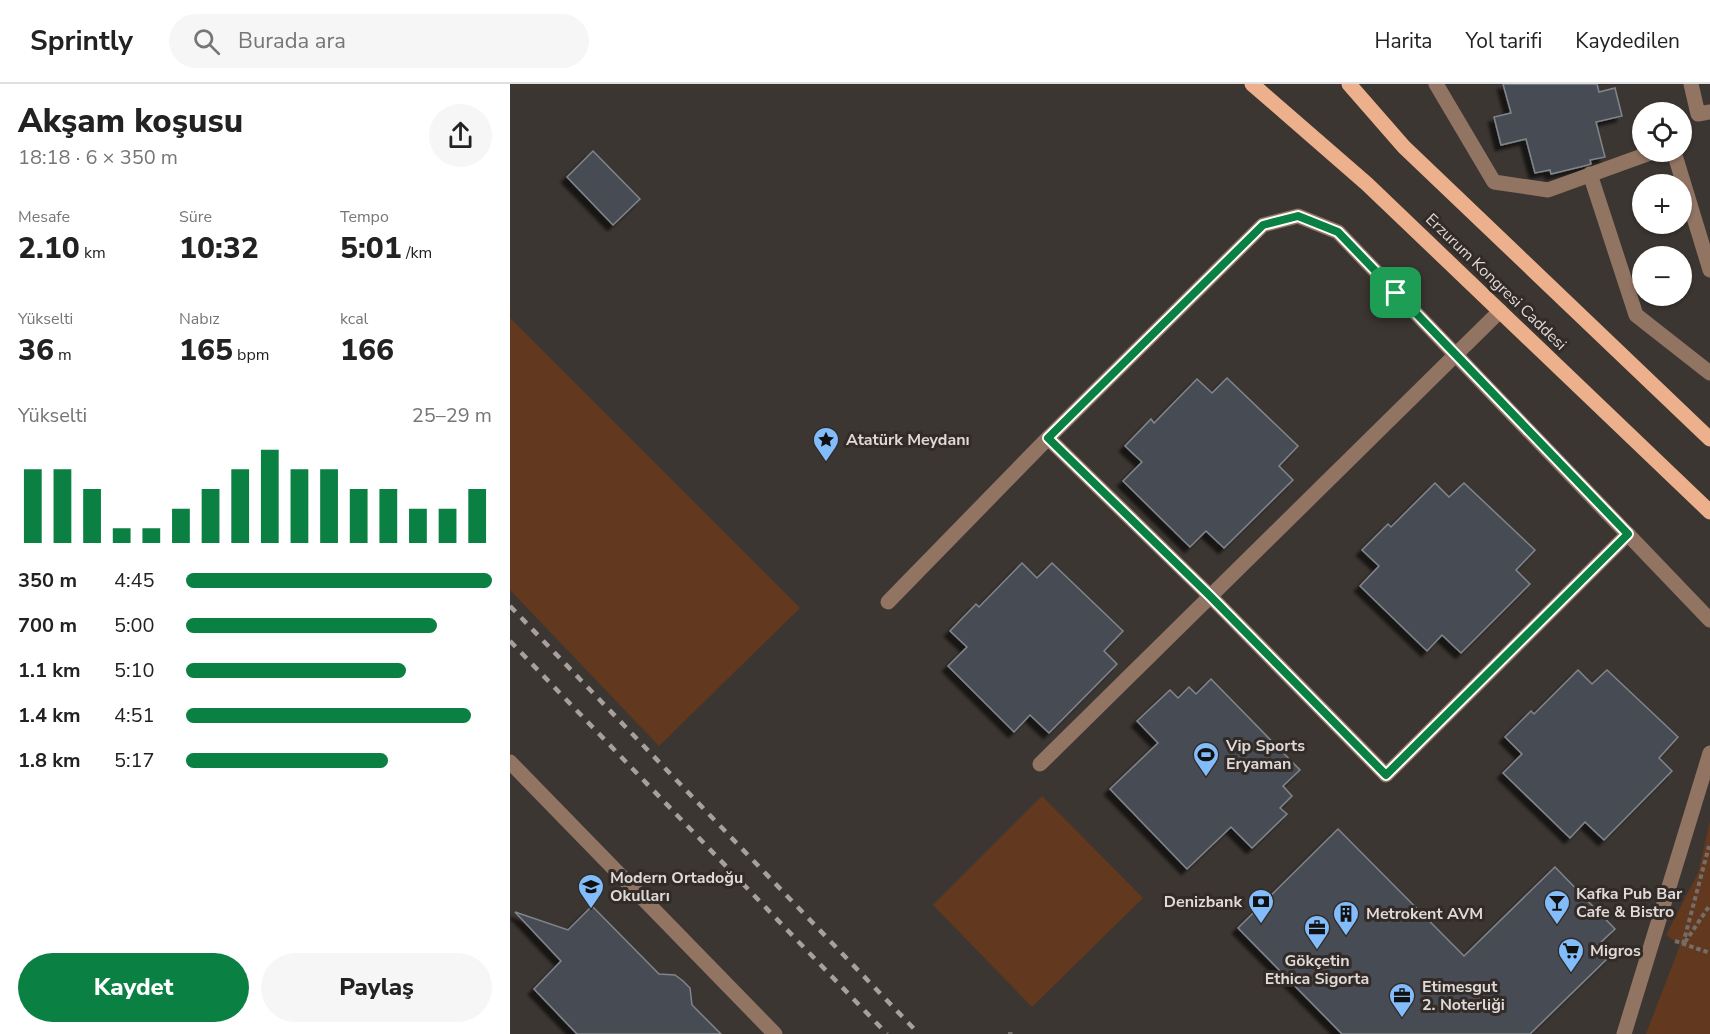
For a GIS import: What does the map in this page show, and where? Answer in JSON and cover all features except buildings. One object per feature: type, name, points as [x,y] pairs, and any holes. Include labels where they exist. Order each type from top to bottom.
[{"type":"main road","name":"Erzurum Kongresi Caddesi","points":[[1252,84],[1367,184],[1710,512]]},
{"type":"main road","name":"Erzurum Kongresi Caddesi","points":[[1349,84],[1404,147],[1710,439]]},
{"type":"street","points":[[1436,84],[1438,92],[1494,182],[1548,189],[1632,159]]},
{"type":"street","points":[[1691,84],[1698,114],[1710,111]]},
{"type":"street","points":[[1677,162],[1710,270]]},
{"type":"street","points":[[1590,174],[1636,315],[1710,373]]},
{"type":"street","points":[[888,602],[1048,438],[1263,225],[1298,216],[1338,232],[1710,620]]},
{"type":"street","points":[[1040,764],[1500,311]]},
{"type":"street","points":[[1048,438],[1210,596],[1386,775],[1628,534]]},
{"type":"street","points":[[1624,1034],[1710,753]]},
{"type":"street","points":[[510,762],[775,1034]]},
{"type":"path","points":[[1683,944],[1710,840]]},
{"type":"path","points":[[1683,944],[1710,905]]},
{"type":"path","points":[[1654,933],[1710,953]]},
{"type":"path","points":[[1008,1034],[1014,1034]]},
{"type":"shaded area","points":[[510,318],[800,608],[659,746],[510,590]]},
{"type":"shaded area","points":[[1042,796],[1143,898],[1032,1007],[933,905]]},
{"type":"shaded area","points":[[1710,821],[1710,1034],[1646,1034],[1680,945],[1666,935],[1698,873]]},
{"type":"railway","points":[[510,606],[919,1034]]},
{"type":"railway","points":[[510,641],[887,1034]]},
{"type":"place","name":"Atatürk Meydanı","points":[[826,463]]},
{"type":"place","name":"Vip Sports Eryaman","points":[[1206,778]]},
{"type":"place","name":"Modern Ortadoğu Okulları","points":[[591,910]]},
{"type":"place","name":"Denizbank","points":[[1261,925]]},
{"type":"place","name":"Kafka Pub Bar Cafe & Bistro","points":[[1557,926]]},
{"type":"place","name":"Metrokent AVM","points":[[1346,937]]},
{"type":"place","name":"Gökçetin Ethica Sigorta","points":[[1317,951]]},
{"type":"place","name":"Migros","points":[[1571,974]]},
{"type":"place","name":"Etimesgut 2. Noterliği","points":[[1402,1019]]},
{"type":"route","points":[[1298,216],[1338,232],[1396,293],[1628,534],[1386,775],[1210,596],[1048,438],[1263,225],[1298,216]]}]
